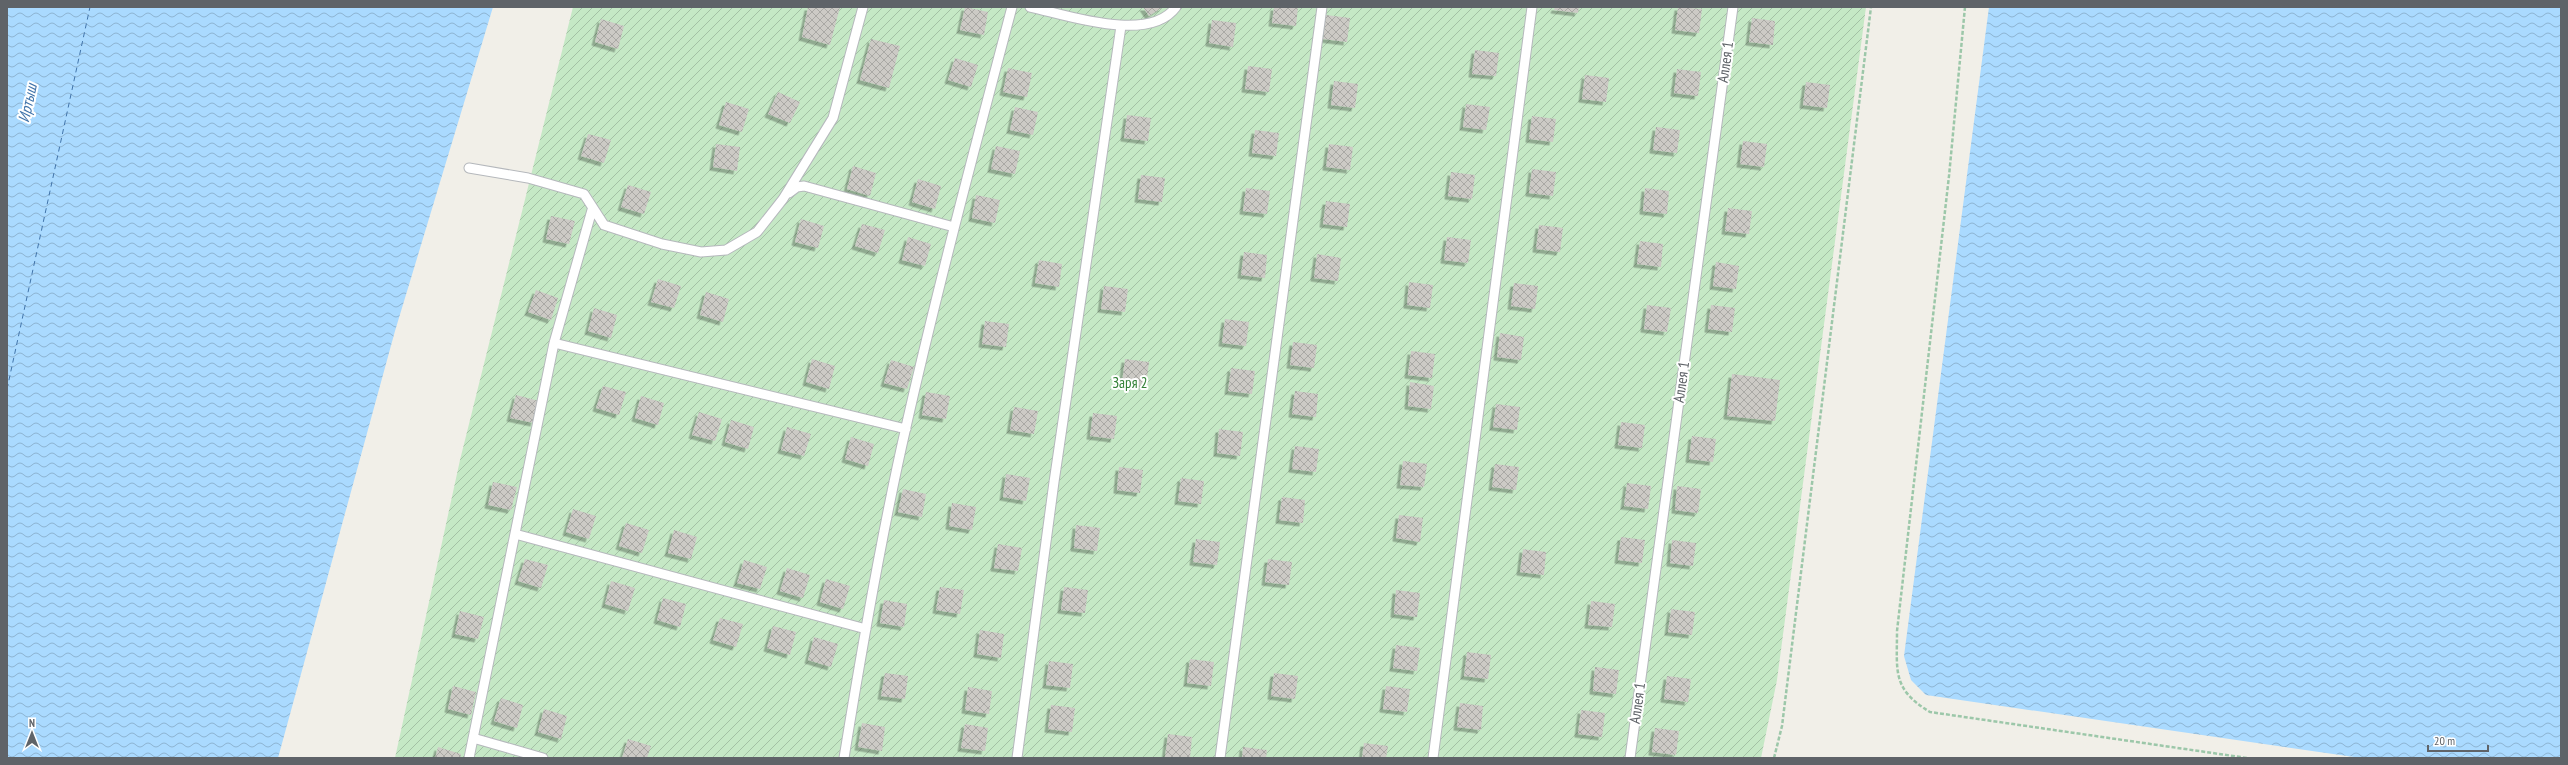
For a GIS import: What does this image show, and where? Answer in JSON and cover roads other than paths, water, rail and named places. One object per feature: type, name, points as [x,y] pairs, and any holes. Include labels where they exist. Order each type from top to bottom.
[{"type":"lane","points":[[783,199],[832,118],[863,7]]},
{"type":"lane","points":[[844,758],[866,629],[906,429],[954,227],[1012,7]]},
{"type":"lane","points":[[1030,7],[1121,26],[1152,23],[1176,7]]},
{"type":"lane","points":[[1220,758],[1322,7]]},
{"type":"lane","points":[[1433,758],[1532,7]]},
{"type":"lane","name":"Аллея 1","points":[[1630,758],[1733,7]]},
{"type":"lane","points":[[1016,758],[1054,482],[1121,26]]},
{"type":"lane","points":[[469,168],[528,178],[584,194],[592,210],[604,225],[662,244],[701,252],[726,250],[757,232],[792,190],[804,186],[954,227]]},
{"type":"lane","points":[[469,758],[554,342],[592,210]]},
{"type":"lane","points":[[554,342],[906,429]]},
{"type":"lane","points":[[515,534],[866,629]]},
{"type":"lane","points":[[473,738],[543,758]]},
{"type":"water","name":"Иртыш","points":[[7,7],[493,7],[395,331],[278,758],[7,758]]},
{"type":"water","points":[[1989,7],[2561,7],[2561,758],[2361,758],[1926,695],[1911,680],[1904,656]]},
{"type":"park label","name":"Заря 2","points":[[1130,382]]}]
